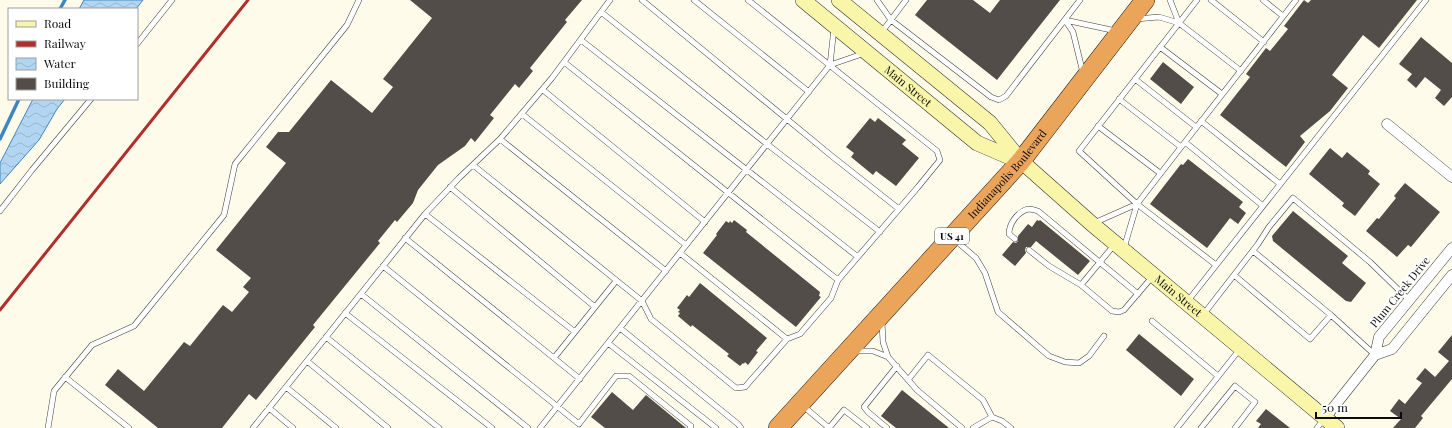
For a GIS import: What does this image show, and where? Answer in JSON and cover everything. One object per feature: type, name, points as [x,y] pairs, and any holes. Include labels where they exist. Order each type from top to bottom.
[{"type":"highway","name":"Indianapolis Boulevard","points":[[778,428],[1021,161],[1145,0]]},
{"type":"street","name":"Main Street","points":[[803,0],[977,143],[1021,161]]},
{"type":"street","name":"Main Street","points":[[839,0],[990,123],[1021,161],[1092,224],[1240,348],[1321,423],[1337,428]]},
{"type":"street","points":[[1387,124],[1452,177]]},
{"type":"street","name":"Plum Creek Drive","points":[[1321,423],[1375,355],[1378,337],[1452,248]]},
{"type":"street","name":"Plum Creek Drive","points":[[1375,355],[1392,349],[1452,275]]},
{"type":"lane","points":[[138,43],[172,0]]},
{"type":"lane","points":[[48,428],[54,391],[65,377],[92,345],[134,326],[224,215],[235,164],[347,25],[359,0]]},
{"type":"lane","points":[[253,428],[425,214],[450,187],[500,139],[522,114],[581,40],[610,0]]},
{"type":"lane","points":[[642,0],[833,157],[899,209]]},
{"type":"lane","points":[[694,0],[809,92]]},
{"type":"lane","points":[[473,165],[642,301],[651,319],[736,388],[745,387],[787,339],[800,334],[831,298],[838,280],[940,160],[937,151],[748,0]]},
{"type":"lane","points":[[877,0],[891,20],[991,97],[999,100],[1006,96],[1080,0]]},
{"type":"lane","points":[[881,33],[906,0]]},
{"type":"lane","points":[[1170,0],[1179,23]]},
{"type":"lane","points":[[1197,0],[1079,151],[1136,204],[1216,265]]},
{"type":"lane","points":[[1211,0],[1264,42]]},
{"type":"lane","points":[[1263,0],[1283,16]]},
{"type":"lane","points":[[1081,285],[1100,263],[1120,247],[1136,204],[1296,0]]},
{"type":"lane","points":[[1186,302],[1426,0]]},
{"type":"lane","points":[[601,12],[880,232]]},
{"type":"lane","points":[[1065,20],[1124,26],[1158,17],[1179,23],[1241,71]]},
{"type":"lane","points":[[1065,20],[1073,32],[1084,79]]},
{"type":"lane","points":[[540,428],[830,65],[834,26]]},
{"type":"lane","points":[[581,40],[858,257]]},
{"type":"lane","points":[[1160,47],[1222,94]]},
{"type":"lane","points":[[830,65],[866,53]]},
{"type":"lane","points":[[564,62],[838,280]]},
{"type":"lane","points":[[1135,79],[1196,127]]},
{"type":"lane","points":[[542,90],[705,222]]},
{"type":"lane","points":[[0,211],[90,100]]},
{"type":"lane","points":[[1119,100],[1183,144],[1262,206]]},
{"type":"lane","points":[[522,114],[686,246]]},
{"type":"lane","points":[[1201,121],[1280,184]]},
{"type":"lane","points":[[1098,126],[1160,173]]},
{"type":"lane","points":[[500,139],[666,271]]},
{"type":"lane","points":[[450,187],[595,307]]},
{"type":"lane","points":[[1202,316],[1253,251],[1269,227],[1293,198],[1370,262],[1409,300]]},
{"type":"lane","points":[[1092,224],[1136,204]]},
{"type":"lane","points":[[1015,239],[1010,234],[1009,227],[1015,217],[1028,209],[1038,211],[1138,294]]},
{"type":"lane","points":[[425,214],[575,332]]},
{"type":"lane","points":[[405,238],[580,379]]},
{"type":"lane","points":[[951,238],[976,258],[985,274],[998,312],[1049,356],[1065,362],[1079,363],[1089,356],[1104,336]]},
{"type":"lane","points":[[1029,250],[1049,266],[1081,285],[1112,311],[1119,312],[1124,310],[1153,275]]},
{"type":"lane","points":[[1253,251],[1331,315],[1375,355]]},
{"type":"lane","points":[[680,253],[787,339]]},
{"type":"lane","points":[[383,266],[582,426],[616,376],[630,376],[691,426],[690,428]]},
{"type":"lane","points":[[1234,275],[1310,339],[1331,315]]},
{"type":"lane","points":[[554,358],[616,281]]},
{"type":"lane","points":[[360,294],[528,428]]},
{"type":"lane","points":[[884,311],[882,329],[883,342],[888,357]]},
{"type":"lane","points":[[345,313],[492,428]]},
{"type":"lane","points":[[1152,321],[1218,376]]},
{"type":"lane","points":[[620,328],[741,428]]},
{"type":"lane","points":[[326,337],[439,428]]},
{"type":"lane","points":[[608,343],[716,428]]},
{"type":"lane","points":[[1177,428],[1240,348]]},
{"type":"lane","points":[[846,353],[860,350],[873,351],[888,357],[917,390],[962,428]]},
{"type":"lane","points":[[908,380],[928,355],[983,400],[992,417],[1002,421],[1011,428]]},
{"type":"lane","points":[[307,361],[388,428]]},
{"type":"lane","points":[[887,428],[864,407],[897,366]]},
{"type":"lane","points":[[65,377],[129,428]]},
{"type":"lane","points":[[1201,428],[1235,386],[1255,402],[1235,428]]},
{"type":"lane","points":[[286,387],[336,428]]},
{"type":"lane","points":[[800,404],[829,428],[844,410],[867,428]]},
{"type":"lane","points":[[269,408],[293,428]]},
{"type":"lane","points":[[973,428],[992,417]]},
{"type":"water","points":[[84,0],[143,0],[137,8],[80,8]]},
{"type":"water","points":[[32,100],[64,100],[57,109],[39,140],[0,184],[0,163]]},
{"type":"building","points":[[410,0],[582,0],[565,20],[567,22],[530,68],[533,71],[519,88],[515,84],[490,115],[494,118],[475,142],[471,138],[465,146],[438,165],[418,190],[413,203],[397,222],[395,220],[378,241],[380,243],[313,325],[315,327],[256,400],[249,394],[222,428],[158,428],[105,385],[118,369],[144,391],[184,342],[190,346],[223,305],[232,312],[249,292],[243,287],[251,278],[216,250],[286,163],[266,147],[278,132],[289,132],[331,80],[372,113],[393,87],[383,79],[432,18]]},
{"type":"building","points":[[927,0],[973,0],[990,13],[1000,0],[1060,0],[997,80],[915,15]]},
{"type":"building","points":[[1304,0],[1308,3],[1311,0],[1417,0],[1379,48],[1363,35],[1332,75],[1348,88],[1330,111],[1300,136],[1305,142],[1286,167],[1220,115],[1250,77],[1246,74],[1266,48],[1270,51],[1288,29],[1284,26]]},
{"type":"building","points":[[1421,37],[1452,63],[1452,97],[1444,106],[1435,98],[1441,90],[1425,77],[1416,88],[1407,80],[1412,74],[1399,64]]},
{"type":"building","points":[[1163,62],[1194,87],[1181,104],[1150,79]]},
{"type":"building","points":[[870,118],[875,122],[878,118],[906,140],[902,144],[919,158],[896,186],[876,171],[873,175],[851,157],[854,153],[846,147]]},
{"type":"building","points":[[1330,148],[1342,158],[1347,152],[1370,171],[1368,174],[1380,184],[1355,216],[1342,206],[1344,203],[1309,174]]},
{"type":"building","points":[[1188,159],[1243,202],[1239,207],[1246,213],[1238,224],[1230,218],[1207,248],[1150,204],[1181,164],[1183,165]]},
{"type":"building","points":[[1405,183],[1440,212],[1411,247],[1408,245],[1397,257],[1366,231],[1377,218],[1379,219],[1396,198],[1394,196]]},
{"type":"building","points":[[1293,211],[1348,256],[1342,263],[1366,283],[1351,302],[1346,301],[1273,241],[1272,236]]},
{"type":"building","points":[[734,220],[747,230],[746,232],[820,292],[819,296],[821,297],[796,327],[703,253],[726,221],[729,223],[730,221],[732,223]]},
{"type":"building","points":[[1037,220],[1040,220],[1090,261],[1078,275],[1036,241],[1031,247],[1026,247],[1026,253],[1015,266],[1002,255],[1013,242],[1016,243],[1018,241],[1018,236],[1028,224],[1032,227]]},
{"type":"building","points":[[700,283],[767,338],[756,351],[758,352],[748,365],[745,362],[740,366],[727,356],[729,354],[678,316],[680,313],[678,312],[680,310],[677,308],[687,295],[689,297]]},
{"type":"building","points":[[1139,334],[1194,379],[1181,396],[1126,350]]},
{"type":"building","points":[[1452,335],[1452,379],[1421,416],[1423,418],[1415,428],[1393,428],[1401,419],[1390,411],[1399,399],[1405,404],[1422,383],[1416,379],[1425,368],[1435,377],[1449,361],[1438,352]]},
{"type":"building","points":[[902,390],[949,428],[896,428],[881,416]]},
{"type":"building","points":[[612,392],[633,410],[646,395],[686,428],[605,428],[591,417]]},
{"type":"building","points":[[1266,409],[1290,428],[1258,428],[1261,424],[1256,421]]},
{"type":"waterway","points":[[61,8],[65,0]]},
{"type":"waterway","points":[[0,139],[19,100]]},
{"type":"railway","points":[[0,310],[248,0]]}]
